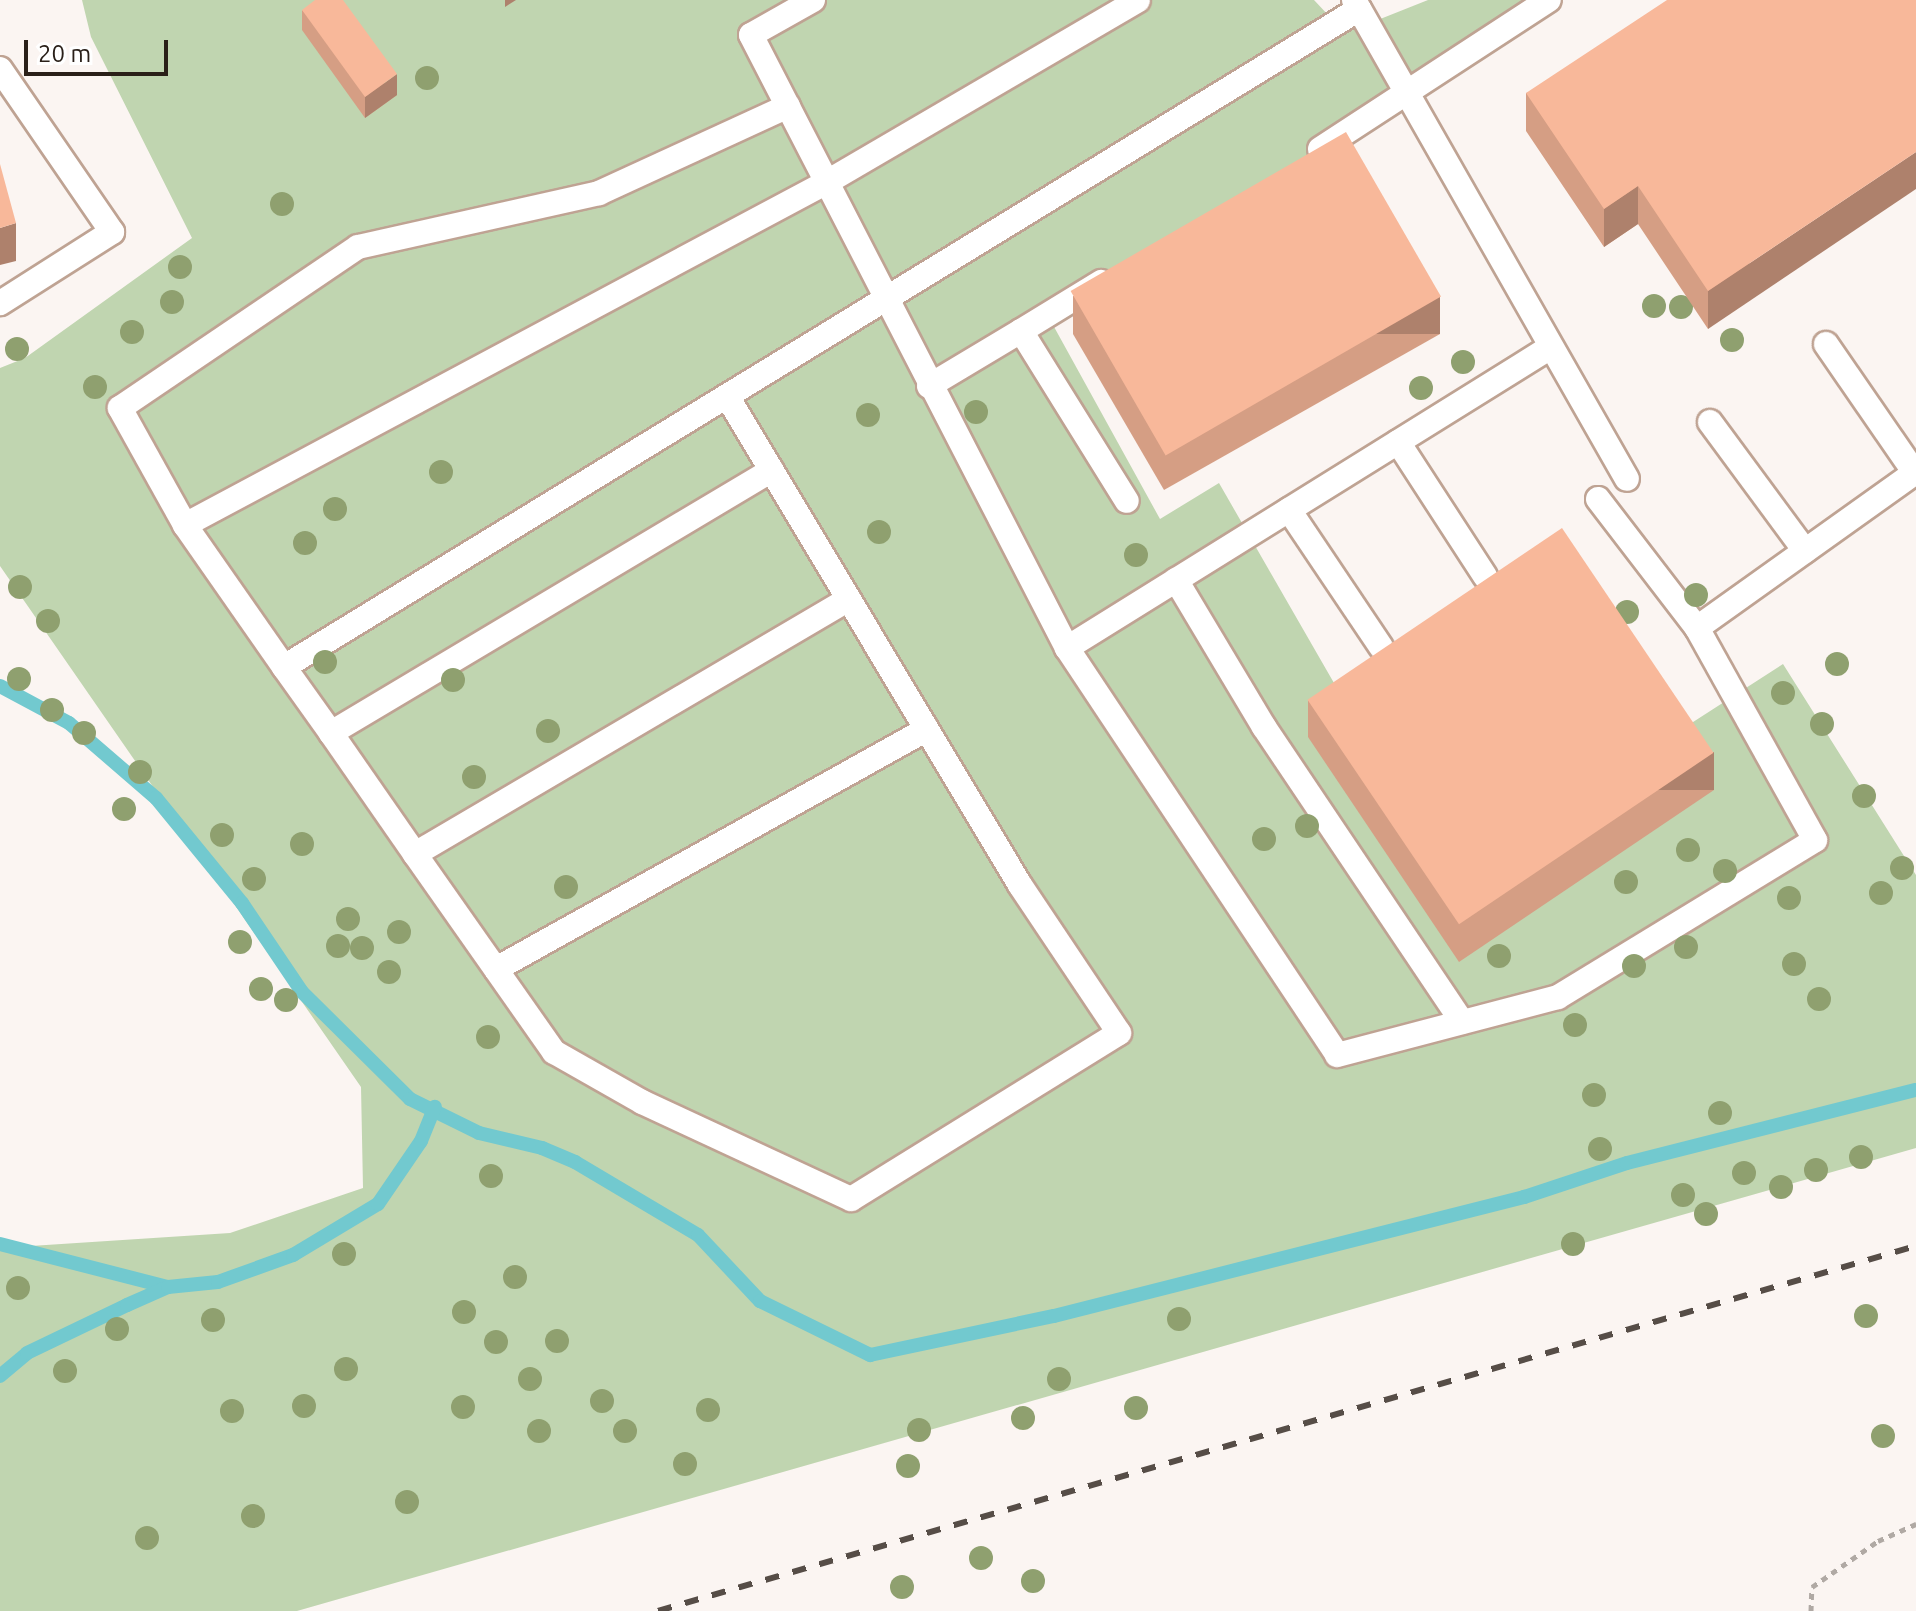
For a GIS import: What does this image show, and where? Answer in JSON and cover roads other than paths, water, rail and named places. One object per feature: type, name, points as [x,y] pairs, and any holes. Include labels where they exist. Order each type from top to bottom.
[{"type":"lane","points":[[813,0],[751,35],[929,386],[1067,648],[1337,1055],[1558,997],[1815,840],[1697,628],[1598,499]]},
{"type":"lane","points":[[185,525],[827,182],[1138,0]]},
{"type":"lane","points":[[1301,161],[1407,96],[1549,0]]},
{"type":"lane","points":[[284,667],[727,396],[888,302],[1357,5],[1549,348],[1627,479]]},
{"type":"lane","points":[[0,69],[112,232],[0,303]]},
{"type":"lane","points":[[727,396],[1020,885],[1119,1033],[851,1199],[642,1102],[554,1052],[185,525],[120,408],[358,247],[599,193],[788,106]]},
{"type":"lane","points":[[929,386],[1128,266]]},
{"type":"lane","points":[[1021,331],[1127,501]]},
{"type":"lane","points":[[1697,628],[1916,472],[1826,344]]},
{"type":"lane","points":[[1067,648],[1549,348]]},
{"type":"lane","points":[[1710,422],[1805,551]]},
{"type":"lane","points":[[1398,442],[1485,576]]},
{"type":"lane","points":[[331,733],[772,470]]},
{"type":"lane","points":[[1289,510],[1381,647]]},
{"type":"lane","points":[[1176,580],[1264,727],[1462,1022]]},
{"type":"lane","points":[[415,854],[849,599]]},
{"type":"lane","points":[[496,969],[927,729]]},
{"type":"waterway","points":[[0,686],[69,723],[156,798],[242,903],[302,992],[410,1099],[479,1133],[542,1148],[575,1162],[698,1235],[760,1301],[870,1355],[1054,1316],[1524,1197],[1627,1163],[1916,1090]]},
{"type":"waterway","points":[[0,1376],[27,1353],[127,1305],[168,1287],[218,1282],[293,1255],[378,1204],[421,1141],[435,1107]]},
{"type":"waterway","points":[[0,1244],[168,1287]]},
{"type":"railway","points":[[658,1611],[1916,1246]]}]
